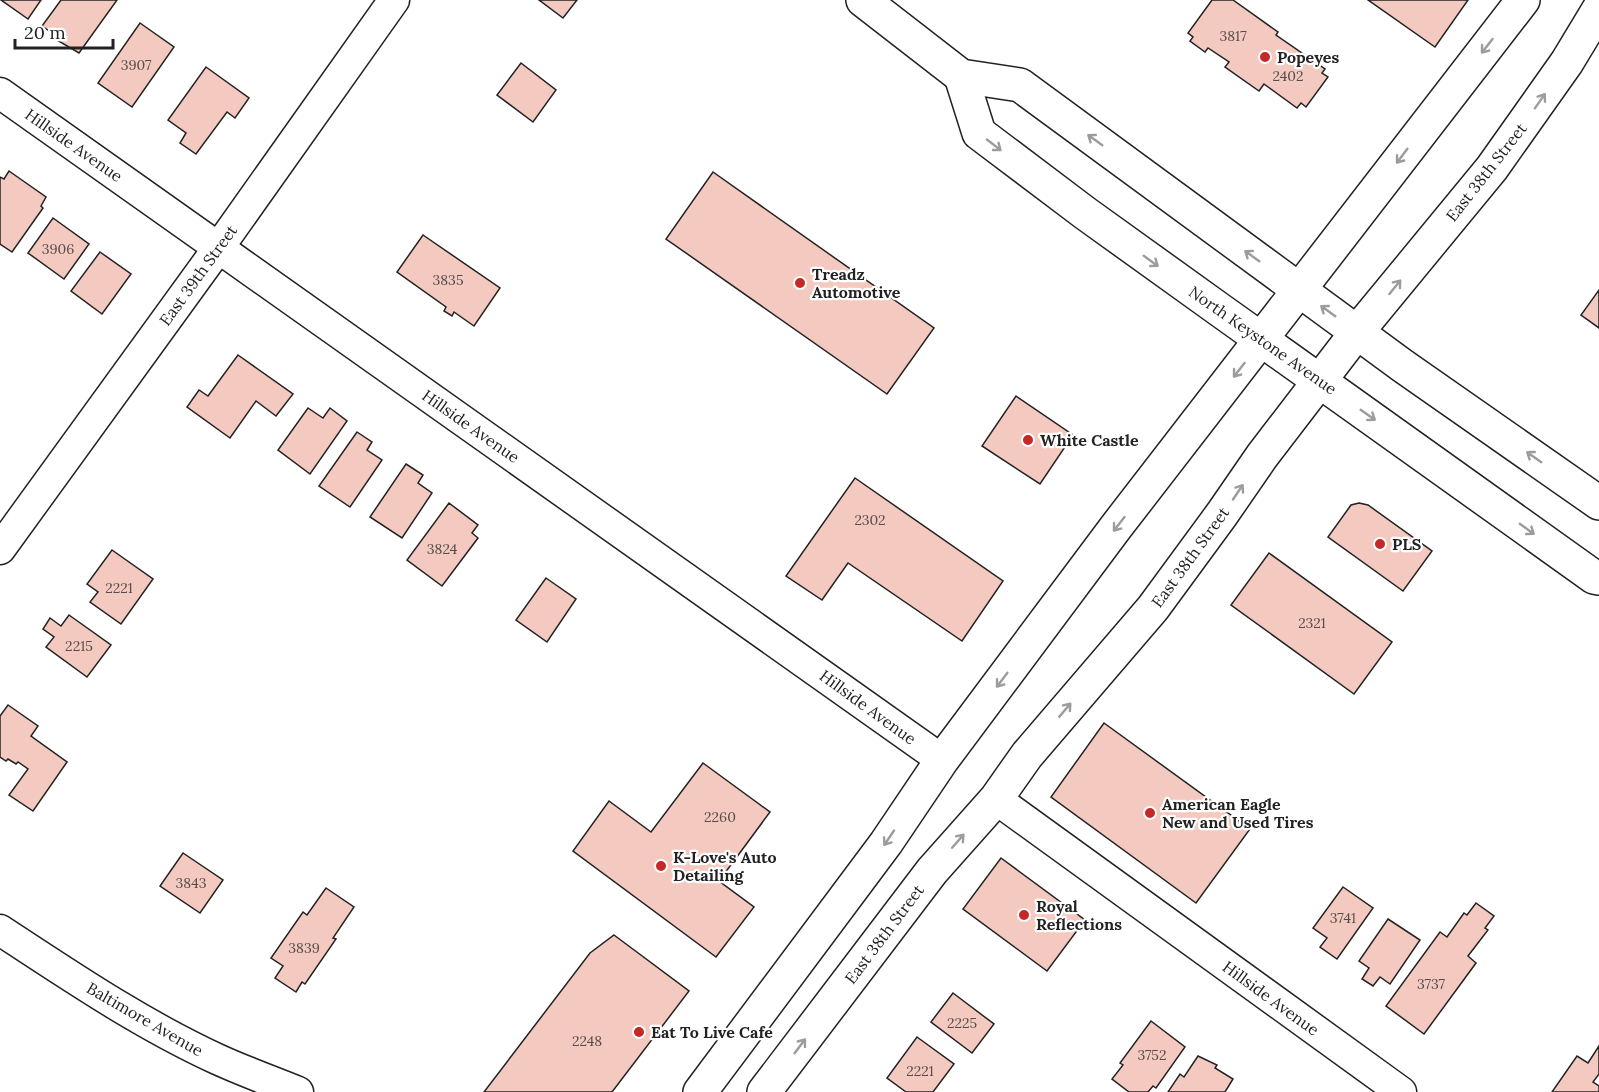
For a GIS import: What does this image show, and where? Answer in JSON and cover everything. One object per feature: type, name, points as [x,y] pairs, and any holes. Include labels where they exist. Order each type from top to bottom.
[{"type":"main road","points":[[863,0],[961,76],[1020,85],[1357,332],[1599,503]]},
{"type":"main road","points":[[700,1092],[886,843],[942,760],[1116,528],[1523,0]]},
{"type":"main road","name":"East 38th Street","points":[[765,1092],[932,871],[996,799],[1027,755],[1153,609],[1262,456],[1357,332],[1492,168],[1568,62],[1599,9]]},
{"type":"main road","name":"North Keystone Avenue","points":[[961,76],[979,133],[1085,213],[1594,577],[1599,578]]},
{"type":"street","name":"East 39th Street","points":[[0,549],[219,247],[394,0]]},
{"type":"street","name":"Hillside Avenue","points":[[0,93],[942,760]]},
{"type":"street","name":"Hillside Avenue","points":[[996,799],[1401,1092]]},
{"type":"street","name":"Baltimore Avenue","points":[[0,930],[66,974],[150,1024],[217,1059],[298,1092]]},
{"type":"building","points":[[1,0],[41,0],[28,19]]},
{"type":"building","points":[[61,0],[117,0],[79,53],[50,36],[52,33],[42,26]]},
{"type":"building","points":[[539,0],[577,0],[563,18]]},
{"type":"building","name":"Popeyes","points":[[1212,0],[1233,0],[1278,32],[1276,35],[1325,69],[1322,73],[1328,77],[1306,107],[1301,103],[1297,108],[1264,84],[1259,91],[1225,67],[1229,62],[1208,48],[1205,52],[1190,41],[1193,37],[1188,33]]},
{"type":"building","points":[[1368,0],[1468,0],[1435,47]]},
{"type":"building","points":[[140,23],[174,47],[132,107],[98,83]]},
{"type":"building","points":[[521,63],[556,90],[533,122],[497,95]]},
{"type":"building","points":[[206,67],[249,98],[235,118],[227,112],[196,154],[180,143],[186,133],[168,120]]},
{"type":"building","points":[[9,171],[46,197],[41,206],[43,208],[12,252],[0,244],[0,177],[4,179]]},
{"type":"building","name":"Treadz Automotive","points":[[713,172],[934,328],[887,394],[666,239]]},
{"type":"building","points":[[53,218],[89,244],[64,279],[28,253]]},
{"type":"building","points":[[423,235],[500,288],[474,326],[454,312],[452,316],[444,311],[446,307],[397,272]]},
{"type":"building","points":[[100,252],[131,274],[102,314],[71,291]]},
{"type":"building","points":[[1599,290],[1599,328],[1581,315]]},
{"type":"building","points":[[238,355],[293,394],[276,416],[256,401],[230,438],[187,407],[199,390],[208,396]]},
{"type":"building","name":"White Castle","points":[[1016,396],[1073,435],[1040,484],[982,446]]},
{"type":"building","points":[[308,408],[323,418],[330,408],[347,421],[310,474],[278,450]]},
{"type":"building","points":[[357,432],[372,442],[367,450],[382,460],[350,507],[319,486]]},
{"type":"building","points":[[406,464],[423,475],[418,483],[432,493],[402,538],[370,517]]},
{"type":"building","points":[[855,478],[1003,581],[962,641],[848,563],[822,600],[786,576]]},
{"type":"building","points":[[449,503],[478,525],[472,533],[478,538],[442,586],[407,560]]},
{"type":"building","name":"PLS","points":[[1359,503],[1368,505],[1432,551],[1403,591],[1328,537],[1351,505]]},
{"type":"building","points":[[112,550],[153,579],[121,624],[90,602],[98,592],[87,584]]},
{"type":"building","points":[[1269,553],[1392,642],[1354,694],[1231,605]]},
{"type":"building","points":[[546,578],[576,599],[547,642],[516,620]]},
{"type":"building","points":[[69,615],[111,645],[87,677],[46,647],[54,637],[43,629],[50,618],[61,626]]},
{"type":"building","points":[[8,705],[38,726],[31,736],[67,762],[33,811],[9,795],[28,769],[18,762],[16,764],[0,757],[0,716]]},
{"type":"building","name":"American Eagle New and Used Tires","points":[[1104,723],[1250,829],[1196,903],[1051,797]]},
{"type":"building","name":"K-Love's Auto Detailing","points":[[703,763],[770,812],[719,881],[754,907],[716,957],[573,851],[609,801],[651,832]]},
{"type":"building","points":[[183,853],[223,880],[200,913],[160,886]]},
{"type":"building","name":"Royal Reflections","points":[[1001,858],[1085,920],[1047,971],[963,909]]},
{"type":"building","points":[[1343,887],[1373,908],[1337,959],[1320,947],[1327,938],[1313,928]]},
{"type":"building","points":[[326,888],[354,907],[333,938],[336,939],[305,984],[302,982],[296,992],[275,978],[283,966],[271,958],[303,912],[307,915]]},
{"type":"building","points":[[1476,903],[1494,916],[1485,928],[1488,930],[1468,956],[1476,963],[1424,1034],[1386,1006],[1440,932],[1447,937],[1464,913],[1467,915]]},
{"type":"building","points":[[1388,919],[1420,940],[1390,984],[1380,977],[1373,986],[1362,979],[1369,968],[1359,961]]},
{"type":"building","points":[[614,935],[689,991],[612,1092],[484,1092],[590,953]]},
{"type":"building","points":[[953,993],[994,1024],[972,1053],[931,1022]]},
{"type":"building","points":[[1151,1021],[1185,1047],[1156,1088],[1153,1086],[1148,1092],[1129,1092],[1112,1079],[1123,1065],[1120,1063]]},
{"type":"building","points":[[917,1037],[954,1064],[933,1092],[906,1092],[887,1078]]},
{"type":"building","points":[[1599,1046],[1599,1074],[1593,1082],[1599,1086],[1599,1092],[1552,1092],[1577,1056],[1588,1063]]},
{"type":"building","points":[[1198,1056],[1217,1065],[1215,1068],[1233,1079],[1225,1092],[1168,1092],[1180,1074],[1184,1077]]},
{"type":"place","name":"Popeyes","points":[[1265,57]]},
{"type":"place","name":"Treadz Automotive","points":[[800,283]]},
{"type":"place","name":"White Castle","points":[[1028,440]]},
{"type":"place","name":"PLS","points":[[1380,544]]},
{"type":"place","name":"American Eagle New and Used Tires","points":[[1150,813]]},
{"type":"place","name":"K-Love's Auto Detailing","points":[[661,866]]},
{"type":"place","name":"Royal Reflections","points":[[1024,915]]},
{"type":"place","name":"Eat To Live Cafe","points":[[639,1032]]}]
